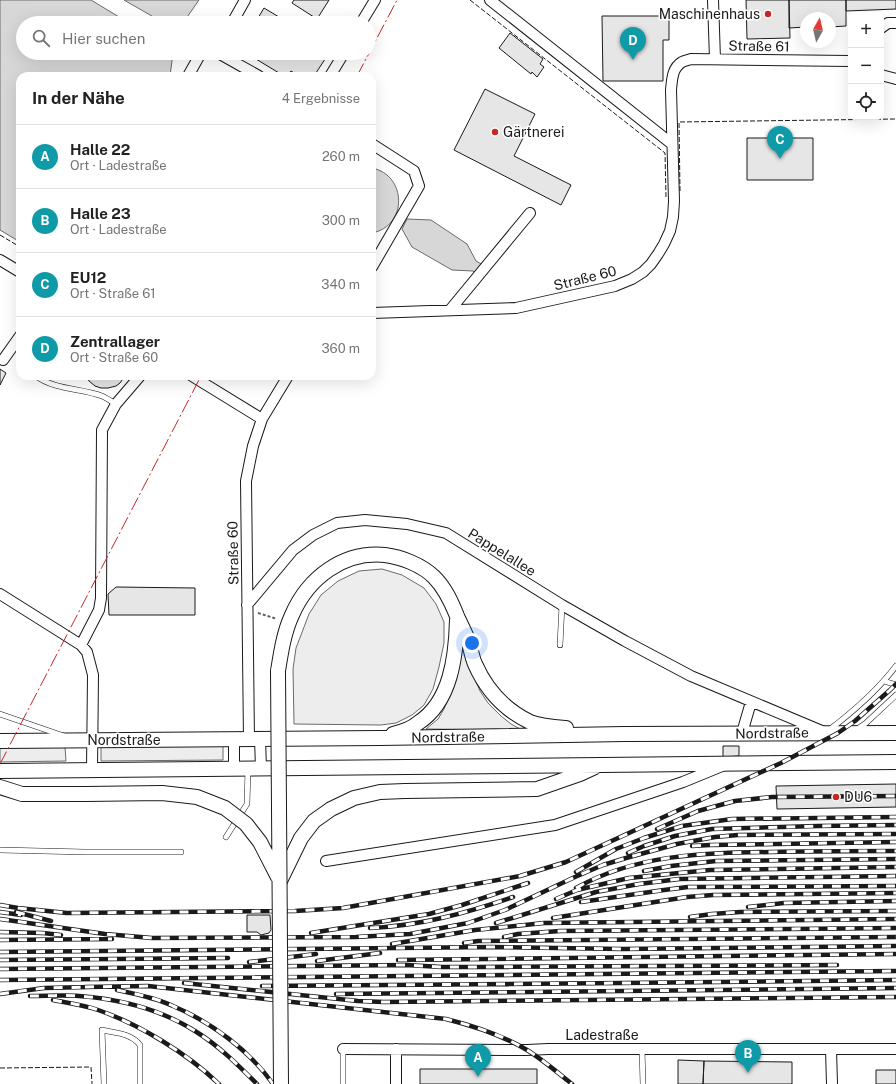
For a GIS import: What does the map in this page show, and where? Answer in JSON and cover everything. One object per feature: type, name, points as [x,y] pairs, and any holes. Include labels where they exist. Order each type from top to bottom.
[{"type":"street","points":[[236,16],[245,0]]},
{"type":"street","points":[[365,16],[375,0]]},
{"type":"street","points":[[490,0],[672,144]]},
{"type":"street","points":[[713,0],[715,59]]},
{"type":"street","points":[[884,26],[888,23],[896,23]]},
{"type":"street","name":"Straße 60","points":[[376,313],[516,308],[615,286],[632,279],[643,272],[651,264],[664,244],[670,231],[673,217],[674,202],[671,90],[672,78],[675,69],[682,62],[691,59],[715,59]]},
{"type":"street","name":"Straße 61","points":[[715,59],[848,61]]},
{"type":"street","points":[[190,72],[197,60]]},
{"type":"street","points":[[230,60],[252,72]]},
{"type":"street","points":[[332,72],[340,60]]},
{"type":"street","points":[[884,76],[896,80]]},
{"type":"street","points":[[376,147],[414,171],[419,186],[376,260]]},
{"type":"street","points":[[450,310],[530,213]]},
{"type":"street","points":[[0,260],[16,270]]},
{"type":"street","points":[[3,360],[16,341]]},
{"type":"street","points":[[81,645],[99,610],[101,598],[102,430],[116,404],[137,380]]},
{"type":"street","points":[[199,380],[262,419]]},
{"type":"street","name":"Straße 60","points":[[248,768],[254,739],[248,607],[246,481],[253,446],[262,419],[286,380]]},
{"type":"street","name":"Pappelallee","points":[[248,607],[293,550],[313,535],[337,523],[365,520],[407,524],[446,533],[562,605],[624,641],[691,676],[826,733]]},
{"type":"street","points":[[281,1084],[278,671],[289,622],[308,588],[324,572],[339,563],[358,556],[378,555],[396,557],[416,565],[433,576],[444,590],[457,615],[469,642],[475,663],[487,686],[507,708],[531,722],[548,726],[625,734]]},
{"type":"street","points":[[0,594],[81,645],[87,652],[93,675],[92,770]]},
{"type":"street","points":[[380,738],[403,731],[418,724],[429,715],[438,704],[444,692],[451,670],[456,640],[457,615]]},
{"type":"street","points":[[742,733],[751,702]]},
{"type":"street","name":"Nordstraße","points":[[0,741],[380,738],[625,734],[896,733]]},
{"type":"street","points":[[234,739],[248,768]]},
{"type":"street","name":"Nordstraße","points":[[0,771],[896,762]]},
{"type":"street","points":[[326,861],[555,825],[683,782],[727,764]]},
{"type":"street","points":[[280,881],[301,838],[314,821],[331,809],[354,798],[380,792],[537,789],[580,774],[599,765]]},
{"type":"street","points":[[0,787],[22,794],[162,793],[197,797],[224,808],[246,824],[260,842],[280,881]]},
{"type":"street","name":"Ladestraße","points":[[343,1049],[896,1049]]},
{"type":"street","points":[[396,1049],[396,1084]]},
{"type":"street","points":[[831,1049],[832,1084]]},
{"type":"lane","points":[[42,380],[52,384],[103,396],[116,404]]},
{"type":"lane","points":[[560,645],[562,605]]},
{"type":"lane","points":[[826,733],[851,713],[884,681],[896,666]]},
{"type":"lane","points":[[884,681],[896,686]]},
{"type":"lane","points":[[851,733],[866,723],[896,695]]},
{"type":"lane","points":[[0,714],[78,740]]},
{"type":"lane","points":[[226,837],[247,804],[248,768]]},
{"type":"lane","points":[[0,850],[181,852]]},
{"type":"lane","points":[[104,1084],[102,1030],[125,1034],[136,1040],[140,1045],[140,1084]]},
{"type":"lane","name":"Ladestraße","points":[[343,1049],[343,1084]]},
{"type":"lane","points":[[642,1049],[643,1084]]},
{"type":"path","points":[[248,607],[289,622]]},
{"type":"shaded area","points":[[0,0],[91,0],[117,16],[16,16],[16,60],[172,60],[171,72],[16,72],[16,240],[0,230]]},
{"type":"shaded area","points":[[124,0],[199,0],[188,16],[152,16]]},
{"type":"shaded area","points":[[376,170],[384,173],[392,180],[397,190],[399,200],[397,211],[392,221],[384,228],[376,231]]},
{"type":"shaded area","points":[[407,219],[431,220],[467,244],[476,261],[483,265],[477,274],[473,271],[452,270],[412,247],[402,229]]},
{"type":"shaded area","points":[[382,569],[402,575],[424,588],[436,604],[444,622],[444,643],[439,667],[433,689],[424,705],[412,715],[396,723],[381,725],[294,724],[293,669],[296,648],[309,614],[321,595],[338,581],[359,571]]},
{"type":"shaded area","points":[[462,642],[480,691],[488,703],[511,724],[522,730],[426,729],[438,719],[444,709],[450,694]]},
{"type":"shaded area","points":[[223,745],[223,760],[101,761],[101,747]]},
{"type":"shaded area","points":[[0,747],[65,747],[66,761],[0,762]]},
{"type":"building","points":[[294,0],[329,0],[319,16],[312,16],[292,3]]},
{"type":"building","name":"Maschinenhaus","points":[[746,0],[789,0],[790,38],[747,39]]},
{"type":"building","points":[[789,0],[846,0],[846,26],[836,27],[836,12],[800,12],[800,27],[789,28]]},
{"type":"building","points":[[846,0],[896,0],[896,9],[846,11]]},
{"type":"building","points":[[264,8],[277,16],[259,16]]},
{"type":"building","points":[[602,16],[669,16],[669,40],[663,40],[663,81],[603,81]]},
{"type":"building","points":[[510,33],[543,59],[540,64],[544,67],[537,77],[532,72],[531,74],[499,48]]},
{"type":"building","points":[[258,60],[324,60],[317,72],[277,72]]},
{"type":"building","name":"Gärtnerei","points":[[485,89],[535,114],[514,156],[571,185],[561,205],[454,150]]},
{"type":"building","points":[[747,138],[813,138],[813,180],[747,180]]},
{"type":"building","points":[[0,369],[6,373],[0,385]]},
{"type":"building","points":[[122,380],[116,386],[108,388],[95,386],[89,381]]},
{"type":"building","points":[[116,587],[195,588],[195,615],[109,615],[108,594]]},
{"type":"building","points":[[723,746],[739,746],[739,756],[723,757]]},
{"type":"building","name":"DU6","points":[[896,784],[896,807],[777,809],[776,786]]},
{"type":"building","points":[[247,915],[270,915],[271,930],[269,933],[261,935],[257,932],[247,932]]},
{"type":"building","points":[[678,1060],[704,1061],[703,1084],[678,1084]]},
{"type":"building","points":[[704,1061],[792,1062],[792,1084],[703,1084]]},
{"type":"building","points":[[420,1069],[537,1069],[537,1084],[420,1084]]},
{"type":"building","points":[[876,1070],[896,1070],[896,1084],[876,1084]]},
{"type":"railway","points":[[0,905],[67,913],[295,911],[343,908],[520,876],[566,862],[781,763],[838,733],[855,721],[896,684]]},
{"type":"railway","points":[[657,829],[698,811],[735,801],[772,797],[896,796]]},
{"type":"railway","points":[[576,872],[616,849],[682,826],[732,819],[896,817]]},
{"type":"railway","points":[[628,853],[675,836],[712,829],[896,825]]},
{"type":"railway","points":[[0,919],[105,934],[152,938],[356,937],[410,934],[468,923],[505,910],[603,865],[677,844],[715,837],[738,835],[896,834]]},
{"type":"railway","points":[[692,846],[896,842]]},
{"type":"railway","points":[[576,888],[623,868],[647,862],[696,855],[746,852],[896,851]]},
{"type":"railway","points":[[644,871],[671,866],[716,861],[896,859]]},
{"type":"railway","points":[[556,899],[577,890],[629,878],[710,870],[896,867]]},
{"type":"railway","points":[[496,923],[596,892],[639,884],[679,879],[896,876]]},
{"type":"railway","points":[[311,933],[429,914],[462,905],[528,883]]},
{"type":"railway","points":[[581,902],[688,887],[896,886]]},
{"type":"railway","points":[[553,918],[687,897],[713,895],[896,893]]},
{"type":"railway","points":[[370,928],[425,922],[513,897]]},
{"type":"railway","points":[[748,907],[784,903],[896,901]]},
{"type":"railway","points":[[690,917],[740,912],[896,911]]},
{"type":"railway","points":[[0,912],[21,915]]},
{"type":"railway","points":[[16,912],[51,921]]},
{"type":"railway","points":[[392,944],[475,930],[544,923],[896,919]]},
{"type":"railway","points":[[504,937],[518,934],[560,931],[896,928]]},
{"type":"railway","points":[[0,932],[61,935]]},
{"type":"railway","points":[[464,943],[478,941],[896,937]]},
{"type":"railway","points":[[0,940],[112,939]]},
{"type":"railway","points":[[0,952],[492,947],[622,949],[896,946]]},
{"type":"railway","points":[[317,961],[380,953]]},
{"type":"railway","points":[[249,962],[316,954]]},
{"type":"railway","points":[[398,960],[896,954]]},
{"type":"railway","points":[[0,960],[228,958]]},
{"type":"railway","points":[[0,969],[406,965],[442,967],[837,965]]},
{"type":"railway","points":[[0,980],[896,971]]},
{"type":"railway","points":[[262,986],[896,980]]},
{"type":"railway","points":[[184,983],[358,1001],[384,1002],[896,997]]},
{"type":"railway","points":[[85,987],[148,986],[446,1019],[508,1040],[539,1058],[572,1084]]},
{"type":"railway","points":[[0,994],[44,988],[90,987]]},
{"type":"railway","points":[[336,994],[896,988]]},
{"type":"railway","points":[[117,990],[146,996],[166,1003],[201,1020],[241,1049],[264,1072],[273,1084]]},
{"type":"railway","points":[[30,996],[94,997],[139,1006],[154,1011],[182,1023],[212,1043],[257,1084]]},
{"type":"railway","points":[[53,1000],[93,1008],[130,1023],[178,1051],[219,1084]]},
{"type":"fence","points":[[470,0],[665,153],[666,197]]},
{"type":"fence","points":[[680,191],[679,122],[896,119]]},
{"type":"fence","points":[[0,235],[16,245]]},
{"type":"fence","points":[[0,1068],[91,1067],[92,1084]]},
{"type":"power","points":[[376,40],[397,0]]},
{"type":"power","points":[[359,72],[365,60]]},
{"type":"power","points":[[0,764],[199,380]]},
{"type":"place","name":"Maschinenhaus","points":[[768,14]]},
{"type":"place","name":"Zentrallager","points":[[633,60]]},
{"type":"place","name":"Gärtnerei","points":[[495,132]]},
{"type":"place","name":"EU12","points":[[780,159]]},
{"type":"place","name":"DU6","points":[[836,797]]},
{"type":"place","name":"Halle 23","points":[[748,1073]]},
{"type":"place","name":"Halle 22","points":[[478,1077]]}]
